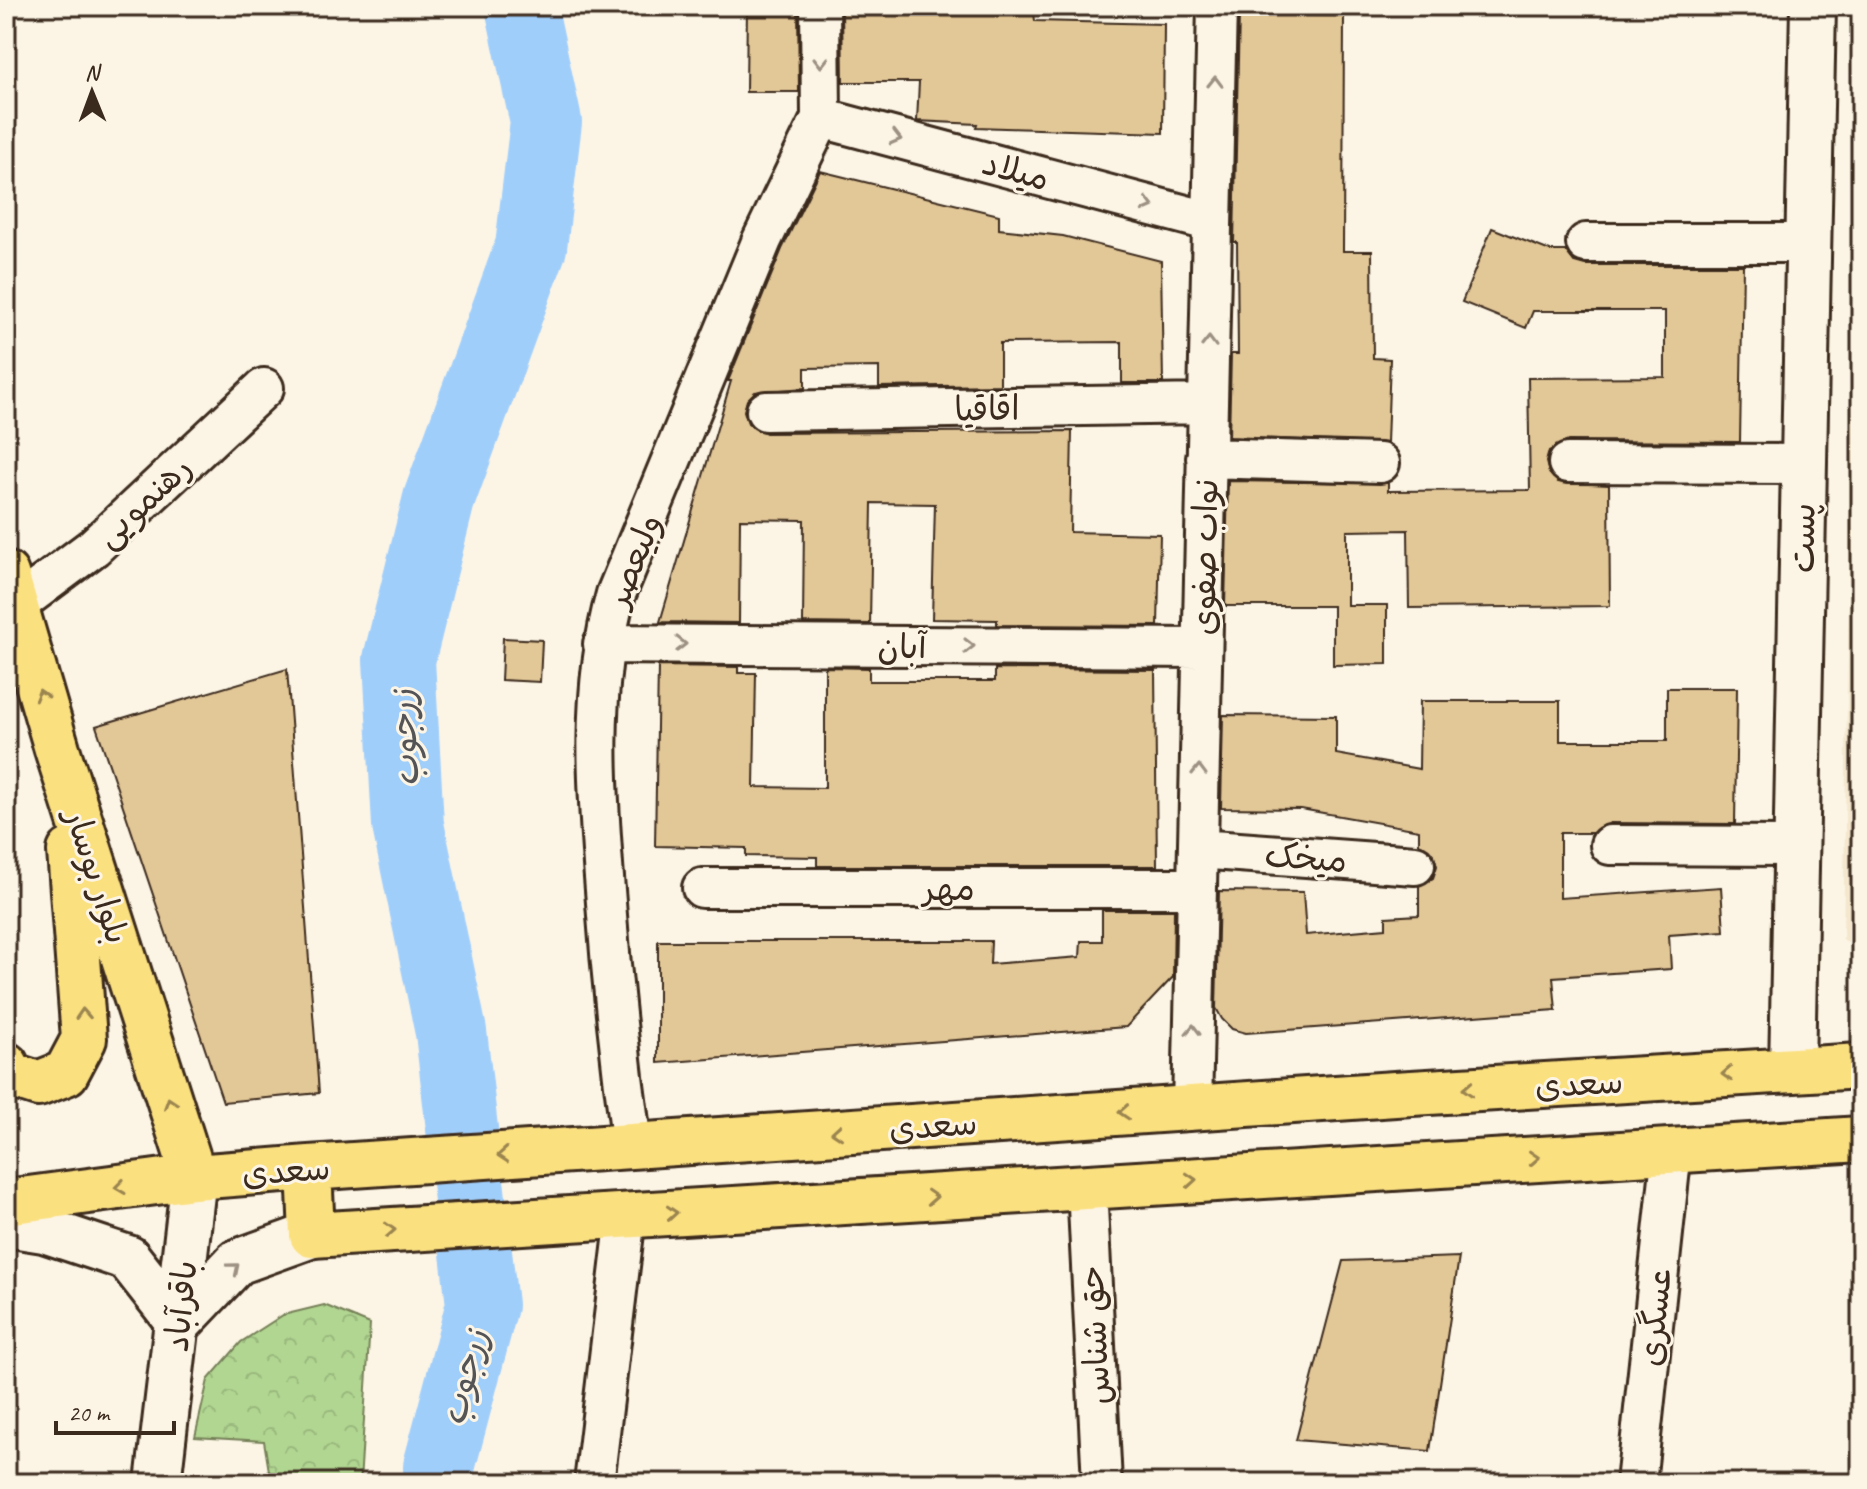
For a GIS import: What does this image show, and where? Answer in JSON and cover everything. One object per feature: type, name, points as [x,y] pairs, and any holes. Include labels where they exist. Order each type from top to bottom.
[{"type":"main road","name":"بلوار بوسار","points":[[11,590],[57,749],[194,1177]]},
{"type":"main road","points":[[6,1065],[10,1075],[38,1084],[66,1073],[84,1039],[70,843],[57,749]]},
{"type":"main road","name":"سعدی","points":[[6,1202],[194,1177],[309,1168],[1861,1066]]},
{"type":"main road","name":"سعدی","points":[[312,1235],[1861,1139]]},
{"type":"main road","points":[[309,1168],[312,1235]]},
{"type":"street","name":"ولیعصر","points":[[632,1145],[613,997],[598,788],[603,644],[616,594],[762,240],[821,118],[820,6]]},
{"type":"street","name":"نواب صفوی","points":[[1192,1108],[1217,6]]},
{"type":"street","name":"پست","points":[[1792,1070],[1813,6]]},
{"type":"street","name":"میلاد","points":[[821,118],[1212,222]]},
{"type":"street","points":[[1586,243],[1808,243]]},
{"type":"street","name":"رهنمویی","points":[[11,590],[94,547],[264,388]]},
{"type":"street","name":"اقاقیا","points":[[766,411],[1208,404]]},
{"type":"street","points":[[1206,458],[1380,463]]},
{"type":"street","points":[[1568,463],[1803,464]]},
{"type":"street","name":"آبان","points":[[603,644],[1202,648]]},
{"type":"street","points":[[1610,845],[1796,846]]},
{"type":"street","name":"میخک","points":[[1198,849],[1415,865]]},
{"type":"street","name":"مهر","points":[[702,888],[1196,888]]},
{"type":"street","name":"عسگری","points":[[1636,1483],[1672,1150]]},
{"type":"street","name":"باقرآباد","points":[[158,1483],[194,1177]]},
{"type":"street","name":"حق شناس","points":[[1087,1187],[1102,1483]]},
{"type":"street","points":[[594,1483],[610,1217]]},
{"type":"street","points":[[6,1224],[44,1230],[128,1258],[179,1323]]},
{"type":"street","name":"سعدی","points":[[179,1323],[237,1262],[312,1235]]},
{"type":"shaded area","points":[[1861,6],[1861,953],[1843,939]]},
{"type":"green space","points":[[324,1305],[370,1324],[360,1483],[271,1483],[264,1441],[195,1437],[208,1380],[241,1342],[283,1315]]},
{"type":"building","points":[[747,6],[798,6],[799,92],[746,92]]},
{"type":"building","points":[[842,6],[1034,13],[1035,21],[1164,24],[1163,133],[976,127],[977,124],[917,121],[919,82],[843,82]]},
{"type":"building","points":[[1239,14],[1344,16],[1343,251],[1372,251],[1373,358],[1390,359],[1387,443],[1229,437],[1231,354],[1238,354],[1237,242],[1234,242]]},
{"type":"building","points":[[820,171],[999,215],[999,229],[1063,236],[1161,261],[1163,383],[1122,383],[1122,342],[1000,343],[1000,385],[879,387],[879,367],[805,368],[805,388],[755,392],[747,400],[744,411],[748,423],[766,433],[1072,431],[1070,532],[1160,534],[1158,626],[997,625],[997,620],[932,619],[935,504],[872,503],[870,624],[803,623],[804,520],[740,519],[739,623],[660,622],[731,381],[728,381],[782,249]]},
{"type":"building","points":[[1492,228],[1550,251],[1566,251],[1574,262],[1585,265],[1743,265],[1740,442],[1568,441],[1549,451],[1546,462],[1549,473],[1558,482],[1609,485],[1610,606],[1409,608],[1408,530],[1347,531],[1347,605],[1387,605],[1387,664],[1333,665],[1333,606],[1225,606],[1228,481],[1388,483],[1388,491],[1530,490],[1528,378],[1665,377],[1665,311],[1533,311],[1526,328],[1462,302]]},
{"type":"building","points":[[503,638],[542,640],[540,682],[501,680]]},
{"type":"building","points":[[658,666],[738,667],[738,673],[756,673],[754,787],[825,788],[825,667],[869,668],[869,681],[995,681],[995,669],[1155,670],[1157,866],[817,866],[817,857],[746,856],[746,848],[655,846]]},
{"type":"building","points":[[287,669],[319,1093],[223,1102],[96,726]]},
{"type":"building","points":[[1667,688],[1737,688],[1735,824],[1610,823],[1592,833],[1560,833],[1560,898],[1721,887],[1724,931],[1669,935],[1671,969],[1553,977],[1556,1010],[1246,1033],[1232,1029],[1222,1019],[1216,1008],[1219,891],[1303,892],[1306,935],[1386,928],[1386,917],[1419,915],[1419,886],[1433,878],[1437,866],[1434,855],[1419,844],[1419,830],[1301,809],[1221,808],[1223,715],[1336,716],[1336,754],[1419,769],[1420,701],[1560,701],[1560,741],[1667,741]]},
{"type":"building","points":[[1102,910],[1174,910],[1173,977],[1126,1027],[658,1063],[658,941],[991,941],[990,964],[1080,957],[1081,941],[1102,941]]},
{"type":"building","points":[[1459,1257],[1430,1451],[1296,1440],[1343,1261]]},
{"type":"waterway","name":"زرجوب","points":[[440,1483],[439,1467],[482,1305],[451,1032],[408,825],[399,660],[439,499],[531,247],[546,122],[521,6]]}]
